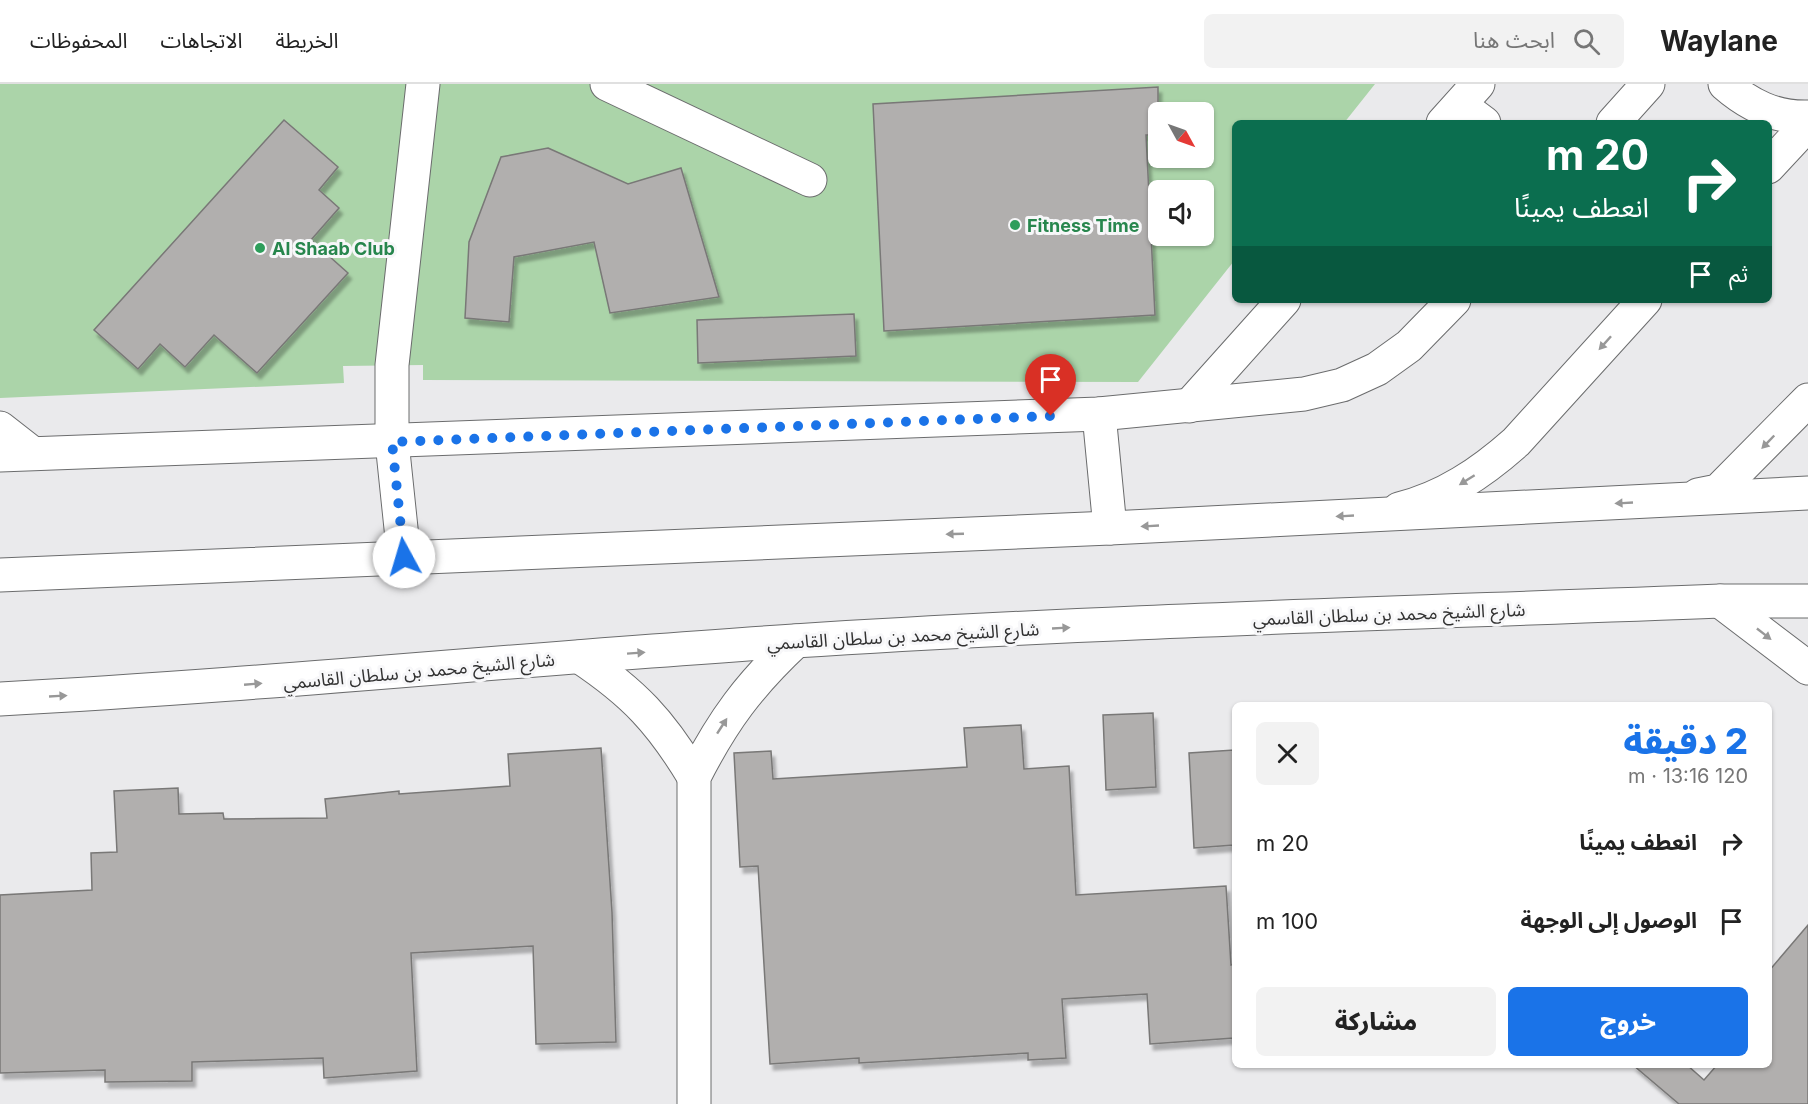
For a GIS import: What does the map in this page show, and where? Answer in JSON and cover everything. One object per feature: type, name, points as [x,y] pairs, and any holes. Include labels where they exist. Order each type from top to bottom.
[{"type":"main road","points":[[607,84],[810,180]]},
{"type":"main road","points":[[1616,120],[1648,84]]},
{"type":"main road","points":[[1725,84],[1755,106],[1774,114],[1808,117]]},
{"type":"main road","points":[[404,557],[392,442],[392,357],[427,89]]},
{"type":"main road","points":[[1772,163],[1808,124]]},
{"type":"main road","points":[[1189,406],[1281,303]]},
{"type":"main road","points":[[0,454],[392,442],[1099,414],[1189,406],[1304,394],[1342,385],[1377,369],[1409,346],[1451,303]]},
{"type":"main road","points":[[1377,515],[1438,496],[1466,482],[1492,463],[1516,442],[1642,303]]},
{"type":"main road","points":[[1668,500],[1718,491],[1808,400]]},
{"type":"main road","points":[[1099,414],[1110,528]]},
{"type":"main road","points":[[0,428],[32,453]]},
{"type":"main road","points":[[0,575],[1110,528],[1808,494]]},
{"type":"main road","points":[[1720,600],[1808,668]]},
{"type":"main road","name":"شارع الشيخ محمد بن سلطان القاسمي","points":[[0,699],[194,689],[796,641],[1720,600],[1808,601]]},
{"type":"main road","points":[[694,1104],[694,777],[714,738],[737,703],[765,670],[796,641]]},
{"type":"main road","points":[[579,657],[615,680],[646,708],[672,741],[694,777]]},
{"type":"green space","points":[[0,84],[1375,84],[1346,120],[1232,120],[1232,264],[1138,382],[423,380],[423,365],[343,366],[344,383],[0,398]]},
{"type":"building","name":"Fitness Time","points":[[1158,87],[1158,102],[1148,102],[1148,135],[1146,135],[1148,246],[1152,246],[1155,315],[884,331],[873,104]]},
{"type":"building","points":[[284,120],[338,167],[319,190],[339,208],[311,240],[348,273],[257,373],[214,335],[185,367],[160,344],[138,369],[94,330]]},
{"type":"building","points":[[548,148],[628,184],[681,168],[719,297],[610,313],[594,242],[514,257],[509,322],[465,318],[469,242],[501,157]]},
{"type":"building","points":[[854,314],[856,356],[698,363],[697,320]]},
{"type":"building","points":[[1153,713],[1156,787],[1106,790],[1103,715]]},
{"type":"building","points":[[1021,725],[1024,769],[1069,766],[1076,895],[1226,886],[1232,965],[1232,1038],[1150,1044],[1147,994],[1062,999],[1066,1058],[1028,1060],[1028,1053],[859,1063],[859,1058],[770,1064],[758,866],[740,867],[734,753],[771,751],[773,779],[967,767],[964,728]]},
{"type":"building","points":[[601,748],[612,912],[616,1042],[536,1044],[533,946],[411,953],[417,1071],[324,1078],[323,1058],[192,1062],[192,1081],[105,1082],[105,1070],[0,1073],[0,895],[92,890],[91,853],[117,852],[114,791],[178,788],[179,814],[223,813],[224,819],[327,818],[325,799],[399,791],[399,794],[510,786],[508,754]]},
{"type":"building","points":[[1232,750],[1232,845],[1194,848],[1189,753]]},
{"type":"building","points":[[1808,925],[1808,1104],[1679,1104],[1637,1068],[1690,1068],[1704,1080],[1714,1068],[1772,1068],[1772,967]]},
{"type":"place","name":"Fitness Time","points":[[1015,225]]},
{"type":"place","name":"Al Shaab Club","points":[[260,248]]},
{"type":"route","points":[[404,557],[392,442],[1051,416]]}]
